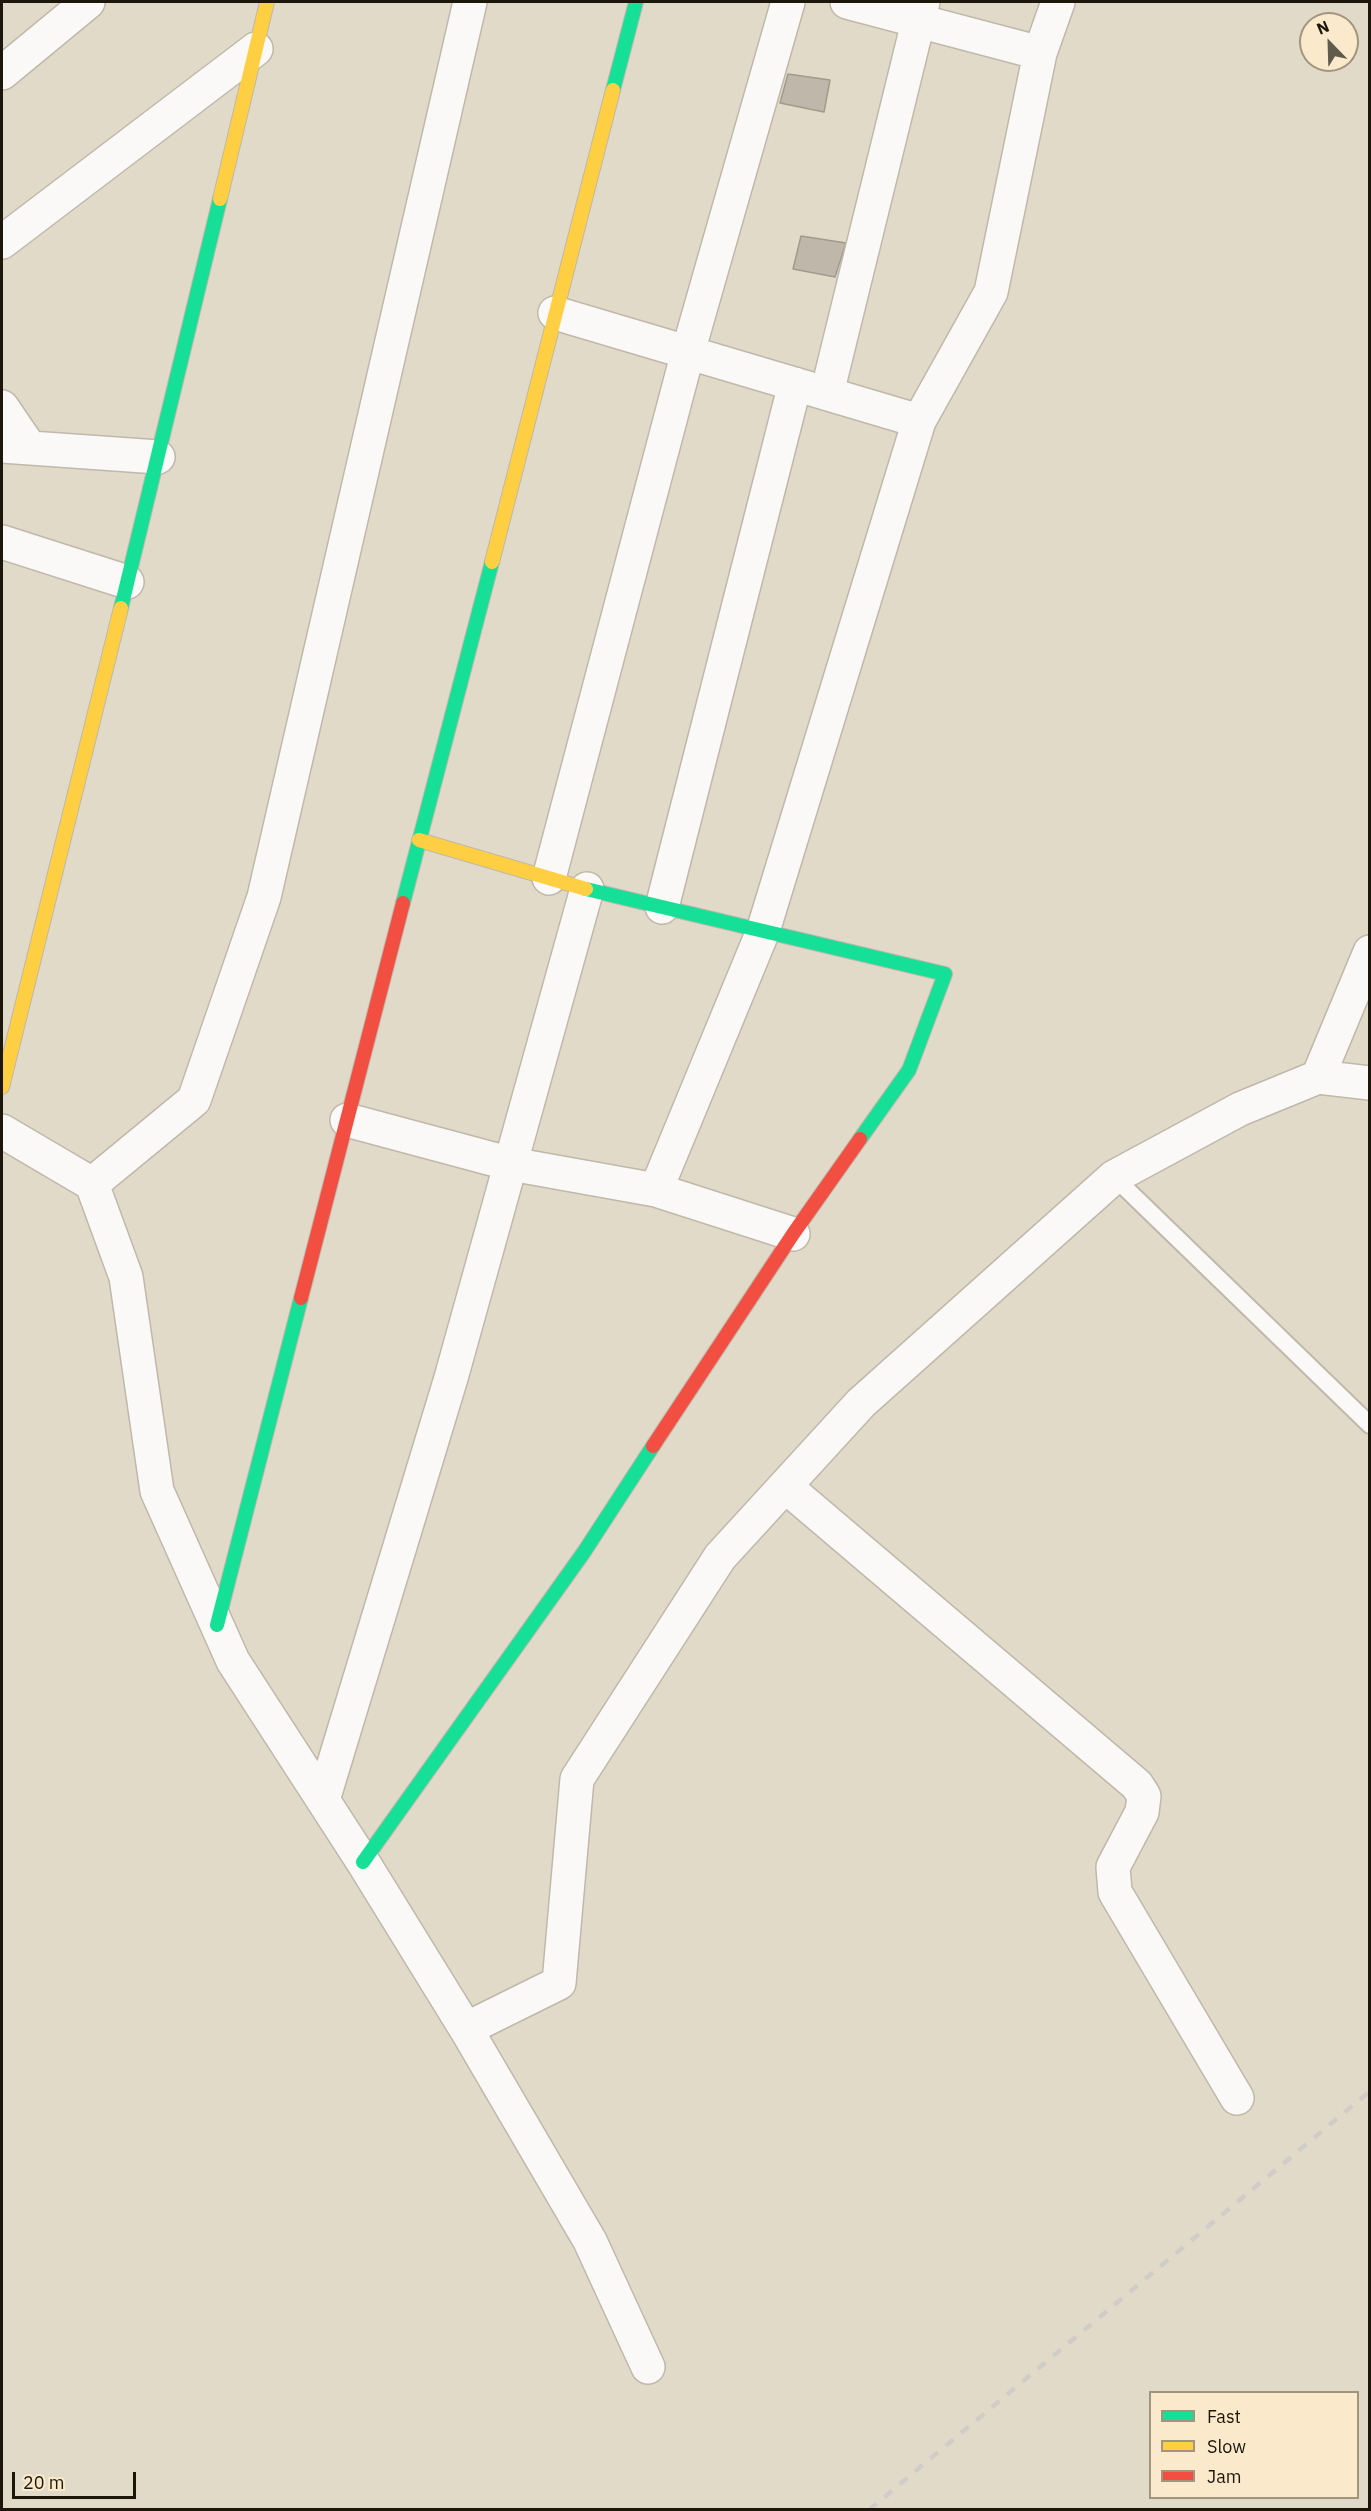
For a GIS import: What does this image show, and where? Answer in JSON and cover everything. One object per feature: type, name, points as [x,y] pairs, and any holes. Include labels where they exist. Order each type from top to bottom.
[{"type":"street","points":[[2,73],[88,2]]},
{"type":"street","points":[[92,1184],[194,1100],[264,897],[470,2]]},
{"type":"street","points":[[217,1625],[636,2]]},
{"type":"street","points":[[549,878],[688,352],[788,2]]},
{"type":"street","points":[[847,2],[921,10],[1040,52]]},
{"type":"street","points":[[656,1190],[764,931],[919,421],[991,292],[1040,52],[1058,2]]},
{"type":"street","points":[[2,1087],[158,457],[256,49],[264,4]]},
{"type":"street","points":[[827,393],[921,10]]},
{"type":"street","points":[[2,242],[256,49]]},
{"type":"street","points":[[555,313],[919,421]]},
{"type":"street","points":[[662,907],[795,384]]},
{"type":"street","points":[[2,408],[16,447],[158,457]]},
{"type":"street","points":[[2,542],[127,582]]},
{"type":"street","points":[[363,1862],[584,1552],[793,1234],[909,1070],[945,974],[586,889],[419,840]]},
{"type":"street","points":[[323,1800],[451,1378],[586,889]]},
{"type":"street","points":[[1318,1077],[1370,952]]},
{"type":"street","points":[[466,2029],[559,1983],[577,1779],[720,1557],[861,1403],[1114,1177],[1240,1109],[1318,1077],[1370,1083]]},
{"type":"street","points":[[347,1120],[511,1164],[656,1190],[793,1234]]},
{"type":"street","points":[[2,1131],[92,1184],[126,1277],[158,1491],[233,1662],[363,1862],[466,2029],[590,2241],[648,2367]]},
{"type":"street","points":[[785,1486],[1137,1785],[1144,1796],[1142,1812],[1113,1867],[1115,1892],[1237,2098]]},
{"type":"lane","points":[[1114,1177],[1370,1425]]},
{"type":"building","points":[[788,74],[830,80],[824,112],[780,103]]},
{"type":"building","points":[[801,236],[846,243],[835,277],[793,269]]},
{"type":"railway","points":[[869,2510],[1370,2091]]},
{"type":"traffic: fast","points":[[613,90],[636,2]]},
{"type":"traffic: fast","points":[[121,608],[220,199]]},
{"type":"traffic: fast","points":[[403,903],[492,562]]},
{"type":"traffic: fast","points":[[586,889],[945,974],[909,1070],[860,1139]]},
{"type":"traffic: fast","points":[[217,1625],[301,1298]]},
{"type":"traffic: fast","points":[[363,1862],[584,1552],[653,1446]]},
{"type":"traffic: slow","points":[[220,199],[267,2]]},
{"type":"traffic: slow","points":[[492,562],[613,90]]},
{"type":"traffic: slow","points":[[2,1087],[121,608]]},
{"type":"traffic: slow","points":[[419,840],[586,889]]},
{"type":"traffic: jam","points":[[301,1298],[403,903]]},
{"type":"traffic: jam","points":[[653,1446],[793,1234],[860,1139]]}]
